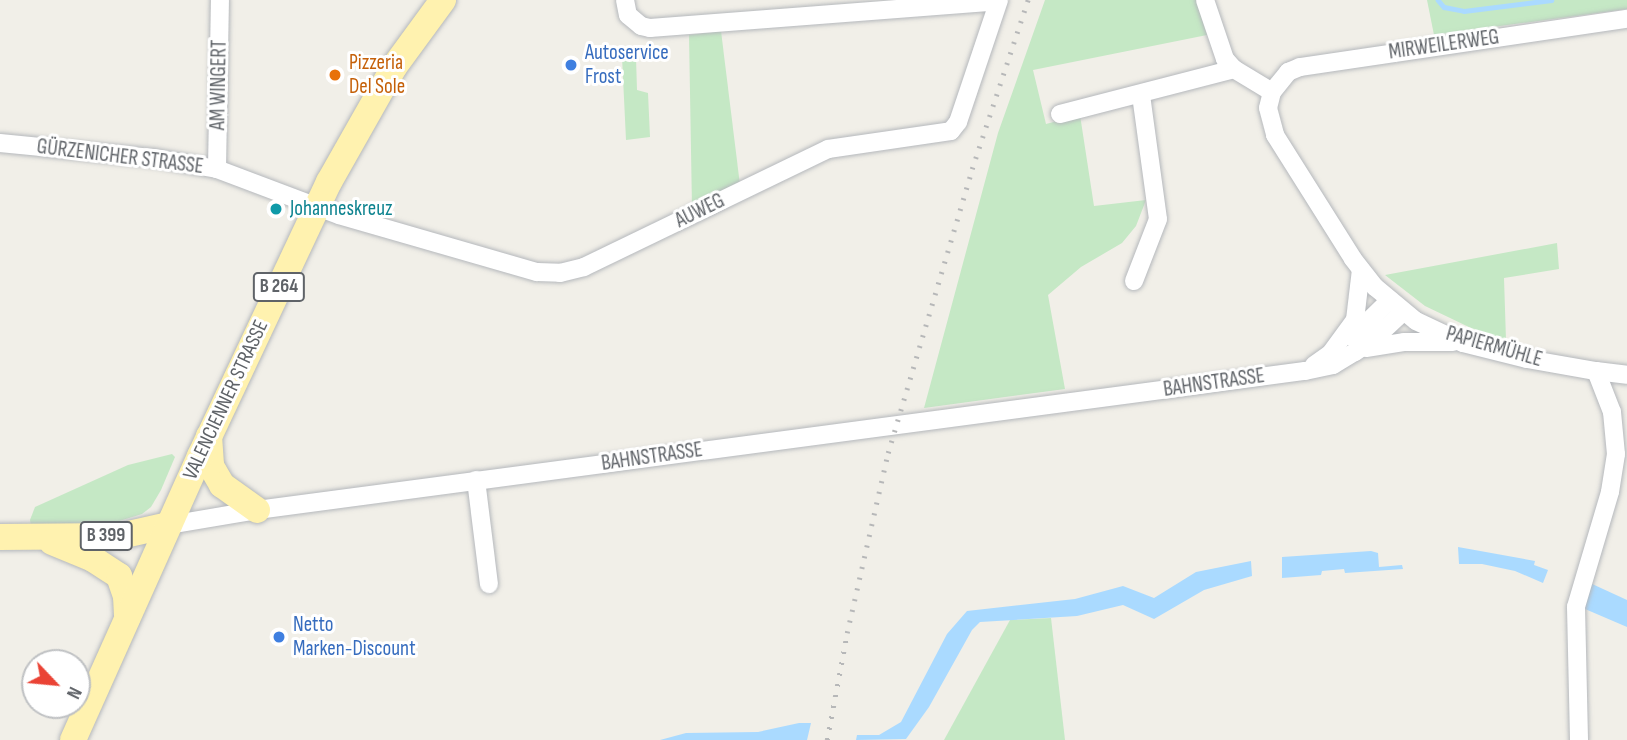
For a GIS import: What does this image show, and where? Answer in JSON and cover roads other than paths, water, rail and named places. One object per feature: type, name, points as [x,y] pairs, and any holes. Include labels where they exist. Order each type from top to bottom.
[{"type":"main road","name":"VALENCIENNER STRASSE","points":[[73,740],[209,436],[316,208],[394,67],[443,0]]},
{"type":"main road","points":[[209,436],[211,466],[222,485],[257,510]]},
{"type":"main road","name":"BAHNSTRASSE","points":[[0,537],[120,536],[169,525]]},
{"type":"main road","points":[[41,538],[93,559],[119,576],[126,596],[127,620]]},
{"type":"street","name":"AM WINGERT","points":[[217,169],[220,0]]},
{"type":"street","points":[[625,0],[628,15],[641,26],[650,28],[998,0]]},
{"type":"street","name":"AUWEG","points":[[316,208],[537,272],[560,273],[584,267],[828,149],[951,131],[958,122],[998,0]]},
{"type":"street","points":[[1205,0],[1220,47],[1234,69],[1272,92]]},
{"type":"street","name":"MIRWEILERWEG","points":[[1272,92],[1288,72],[1300,67],[1627,19]]},
{"type":"street","points":[[1059,114],[1234,69]]},
{"type":"street","name":"PAPIERMÜHLE","points":[[1272,92],[1268,108],[1275,135],[1361,270],[1396,306],[1464,343],[1527,359],[1627,375]]},
{"type":"street","points":[[1135,281],[1158,219],[1141,95]]},
{"type":"street","name":"GÜRZENICHER STRASSE","points":[[0,142],[154,158],[217,169],[316,208]]},
{"type":"street","name":"BAHNSTRASSE","points":[[1330,354],[1355,320],[1361,270]]},
{"type":"street","name":"BAHNSTRASSE","points":[[169,525],[476,480],[1305,371],[1333,365],[1373,340],[1396,306]]},
{"type":"street","name":"BAHNSTRASSE","points":[[1305,371],[1396,306]]},
{"type":"street","name":"BAHNSTRASSE","points":[[1355,352],[1404,342],[1464,343]]},
{"type":"street","points":[[1579,740],[1576,607],[1610,492],[1616,454],[1614,422],[1596,371]]},
{"type":"street","points":[[476,480],[489,584]]},
{"type":"water","points":[[1458,547],[1535,561],[1534,565],[1548,570],[1543,583],[1515,571],[1482,564],[1459,564]]},
{"type":"water","points":[[1371,551],[1378,553],[1379,567],[1402,565],[1403,569],[1345,573],[1344,569],[1322,571],[1321,575],[1282,578],[1282,557]]},
{"type":"water","points":[[1251,561],[1252,576],[1204,590],[1154,619],[1123,605],[1077,616],[980,622],[972,630],[929,707],[906,739],[856,740],[857,735],[879,735],[901,722],[947,634],[967,611],[1075,599],[1123,586],[1154,598],[1196,572]]},
{"type":"water","points":[[1590,583],[1627,600],[1627,627],[1585,609]]},
{"type":"water","points":[[811,723],[807,740],[660,740],[686,733],[758,732]]},
{"type":"waterway","points":[[1438,0],[1444,7],[1464,11],[1551,0]]},
{"type":"railway","points":[[827,740],[847,633],[888,453],[972,169],[1028,0]]},
{"type":"place","name":"Autoservice Frost","points":[[571,65]]},
{"type":"place","name":"Pizzeria Del Sole","points":[[335,75]]},
{"type":"place","name":"Johanneskreuz","points":[[276,209]]},
{"type":"place","name":"Netto Marken-Discount","points":[[279,637]]}]
